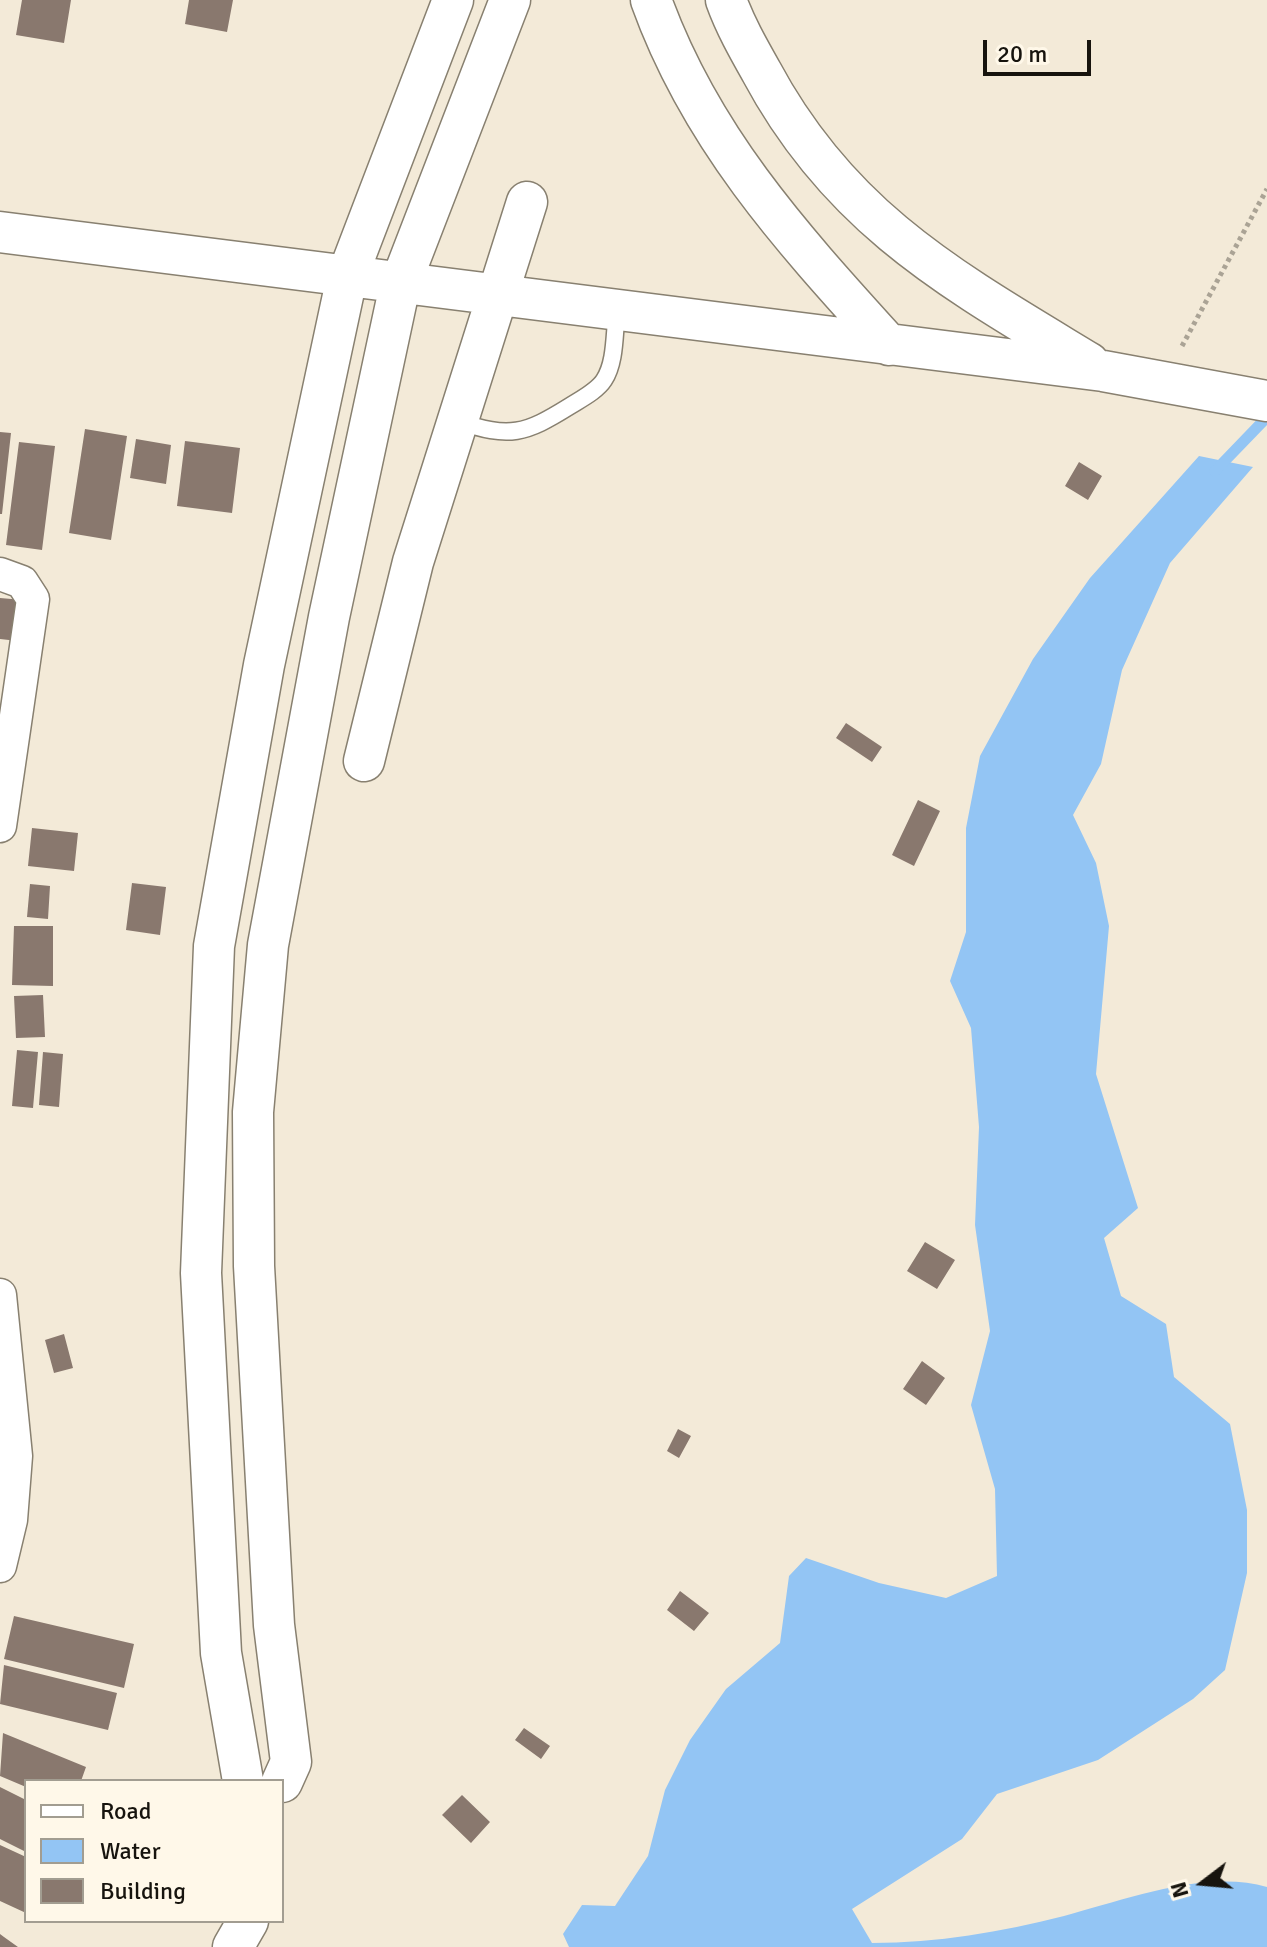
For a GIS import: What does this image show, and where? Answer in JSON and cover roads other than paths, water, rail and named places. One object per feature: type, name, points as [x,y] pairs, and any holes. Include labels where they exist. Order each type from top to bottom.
[{"type":"street","points":[[243,1779],[221,1653],[201,1273],[214,946],[264,665],[347,277],[453,0]]},
{"type":"street","points":[[286,1772],[260,1407],[253,1112],[268,945],[329,617],[400,285],[510,0]]},
{"type":"street","points":[[651,0],[690,92],[725,150],[756,193],[889,345]]},
{"type":"street","points":[[726,0],[750,52],[789,119],[826,170],[866,213],[941,272],[1103,371]]},
{"type":"street","points":[[364,761],[413,562],[527,202]]},
{"type":"street","points":[[0,232],[400,285],[1103,371],[1221,390],[1267,401]]},
{"type":"street","points":[[0,574],[22,582],[33,599],[9,702],[0,826]]},
{"type":"street","points":[[0,1295],[16,1456],[11,1520],[0,1566]]},
{"type":"street","points":[[233,1947],[247,1923]]},
{"type":"lane","points":[[457,421],[492,431],[523,432],[592,392],[606,376],[617,312]]},
{"type":"water","points":[[1199,456],[1253,467],[1170,563],[1122,670],[1101,764],[1073,815],[1096,863],[1109,926],[1096,1074],[1138,1208],[1104,1238],[1121,1296],[1166,1324],[1174,1377],[1230,1424],[1247,1510],[1247,1573],[1225,1670],[1193,1699],[1098,1760],[997,1794],[962,1839],[852,1909],[872,1943],[921,1941],[1017,1927],[1192,1884],[1243,1882],[1267,1887],[1267,1947],[569,1947],[563,1934],[582,1905],[615,1906],[648,1856],[665,1790],[690,1740],[726,1689],[780,1643],[789,1576],[806,1558],[879,1583],[946,1598],[997,1576],[995,1489],[971,1405],[990,1331],[975,1225],[979,1127],[971,1028],[950,981],[966,932],[966,828],[980,756],[1033,659],[1090,578]]},
{"type":"waterway","points":[[1215,471],[1267,417]]}]
